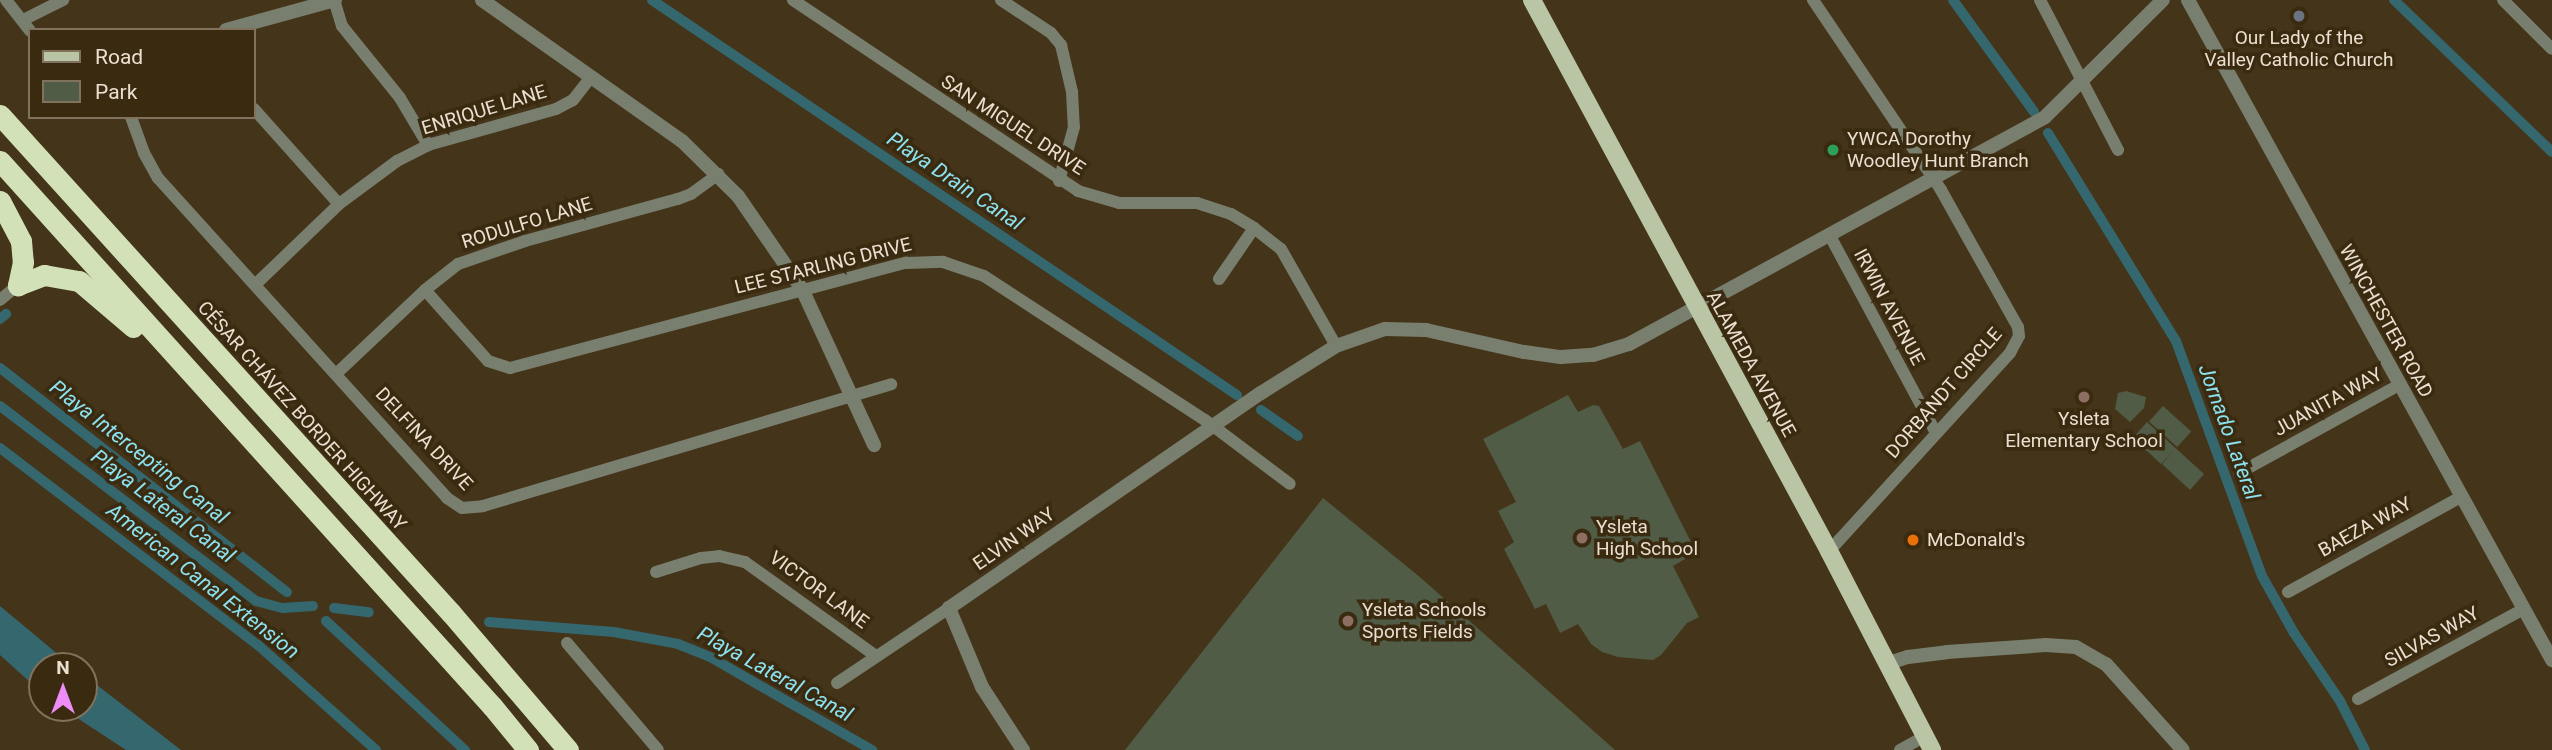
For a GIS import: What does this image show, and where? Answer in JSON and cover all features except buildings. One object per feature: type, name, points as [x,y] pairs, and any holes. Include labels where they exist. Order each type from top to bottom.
[{"type":"highway","name":"CÉSAR CHÁVEZ BORDER HIGHWAY","points":[[0,115],[451,613],[568,750]]},
{"type":"highway","points":[[0,160],[492,706],[528,750]]},
{"type":"highway","points":[[0,201],[21,242],[23,262],[18,285]]},
{"type":"highway","points":[[18,285],[44,275],[79,281],[131,325],[176,371],[249,436]]},
{"type":"main road","name":"ALAMEDA AVENUE","points":[[1532,0],[1829,551],[1928,743]]},
{"type":"street","points":[[6,0],[26,25],[63,0]]},
{"type":"street","points":[[233,28],[334,0],[338,17],[348,35],[400,98],[428,145]]},
{"type":"street","name":"SAN MIGUEL DRIVE","points":[[793,0],[1059,181],[1089,196],[1112,202],[1181,201],[1206,205],[1254,228],[1281,250],[1336,346]]},
{"type":"street","points":[[1000,0],[1051,33],[1061,45],[1072,92],[1074,127],[1059,181]]},
{"type":"street","name":"DORBANDT CIRCLE","points":[[1812,0],[1932,181],[1941,190],[2018,327],[2019,336],[2010,353],[1829,551]]},
{"type":"street","points":[[2040,0],[2083,78],[2118,150]]},
{"type":"street","name":"ELVIN WAY","points":[[837,683],[1261,393],[1336,346],[1370,332],[1412,329],[1538,355],[1576,357],[1621,347],[1697,309],[2045,117],[2163,0]]},
{"type":"street","name":"WINCHESTER ROAD","points":[[2188,0],[2552,660]]},
{"type":"street","points":[[2503,0],[2552,50]]},
{"type":"street","points":[[484,1],[682,141],[719,174],[755,218],[802,289],[874,445]]},
{"type":"street","name":"ENRIQUE LANE","points":[[256,284],[339,204],[372,177],[428,145],[556,110],[573,100],[591,77]]},
{"type":"street","points":[[256,111],[339,204]]},
{"type":"street","name":"DELFINA DRIVE","points":[[132,119],[144,153],[158,178],[447,498],[462,508],[483,506],[891,384]]},
{"type":"street","name":"RODULFO LANE","points":[[336,374],[443,274],[474,257],[678,200],[719,174]]},
{"type":"street","points":[[1219,279],[1254,228]]},
{"type":"street","name":"IRWIN AVENUE","points":[[1830,236],[1936,433]]},
{"type":"street","name":"LEE STARLING DRIVE","points":[[425,290],[488,361],[510,368],[906,263],[943,262],[984,276],[1212,427],[1290,484]]},
{"type":"street","points":[[0,300],[18,285]]},
{"type":"street","name":"JUANITA WAY","points":[[2239,473],[2399,385]]},
{"type":"street","name":"BAEZA WAY","points":[[2288,592],[2461,497]]},
{"type":"street","name":"VICTOR LANE","points":[[656,572],[701,558],[719,556],[745,562],[876,656]]},
{"type":"street","points":[[949,608],[978,678],[1023,750]]},
{"type":"street","name":"SILVAS WAY","points":[[2358,699],[2524,609]]},
{"type":"street","points":[[567,643],[658,750]]},
{"type":"street","points":[[1886,664],[1908,657],[1947,652],[2046,645],[2076,647],[2106,664],[2170,744],[2183,750]]},
{"type":"street","points":[[1900,750],[1928,743]]},
{"type":"green space","points":[[2126,391],[2146,397],[2144,408],[2130,422],[2115,409],[2118,393]]},
{"type":"green space","points":[[1568,395],[1578,412],[1593,405],[1599,406],[1623,449],[1640,441],[1694,548],[1682,554],[1685,559],[1673,566],[1699,617],[1687,623],[1661,655],[1653,660],[1618,657],[1602,652],[1591,644],[1578,624],[1560,633],[1546,604],[1535,609],[1504,549],[1514,542],[1498,511],[1516,502],[1483,439]]},
{"type":"green space","points":[[2163,406],[2191,431],[2177,447],[2149,422]]},
{"type":"green space","points":[[2147,422],[2204,474],[2190,490],[2162,464],[2175,449],[2161,464],[2133,438]]},
{"type":"green space","name":"Ysleta Schools Sports Fields","points":[[1323,498],[1421,578],[1615,750],[1125,750]]},
{"type":"water","points":[[0,606],[55,652],[28,652],[28,680],[0,655]]},
{"type":"water","points":[[98,686],[181,750],[126,750],[83,722],[98,722]]},
{"type":"waterway","name":"Playa Drain Canal","points":[[652,0],[1237,395]]},
{"type":"waterway","name":"Jornado Lateral","points":[[1953,0],[2034,112]]},
{"type":"waterway","points":[[2394,0],[2552,152]]},
{"type":"waterway","name":"Jornado Lateral","points":[[2048,133],[2176,341],[2262,576],[2294,633],[2340,701],[2365,750]]},
{"type":"waterway","name":"Playa Intercepting Canal","points":[[0,319],[6,314]]},
{"type":"waterway","name":"Playa Intercepting Canal","points":[[0,368],[287,592]]},
{"type":"waterway","name":"Playa Lateral Canal","points":[[0,406],[256,601],[283,608],[313,606]]},
{"type":"waterway","name":"Playa Drain Canal","points":[[1261,410],[1298,436]]},
{"type":"waterway","name":"American Canal Extension","points":[[0,448],[258,645],[376,750]]},
{"type":"waterway","name":"Playa Lateral Canal","points":[[334,608],[369,612]]},
{"type":"waterway","name":"Playa Intercepting Canal","points":[[326,621],[465,750]]},
{"type":"waterway","name":"Playa Lateral Canal","points":[[489,622],[614,632],[678,644],[712,658],[872,750]]},
{"type":"place","name":"Our Lady of the Valley Catholic Church","points":[[2299,16]]},
{"type":"place","name":"YWCA Dorothy Woodley Hunt Branch","points":[[1833,150]]},
{"type":"place","name":"Ysleta Elementary School","points":[[2084,397]]},
{"type":"place","name":"Ysleta High School","points":[[1582,538]]},
{"type":"place","name":"McDonald's","points":[[1913,540]]},
{"type":"place","name":"Ysleta Schools Sports Fields","points":[[1348,621]]}]
